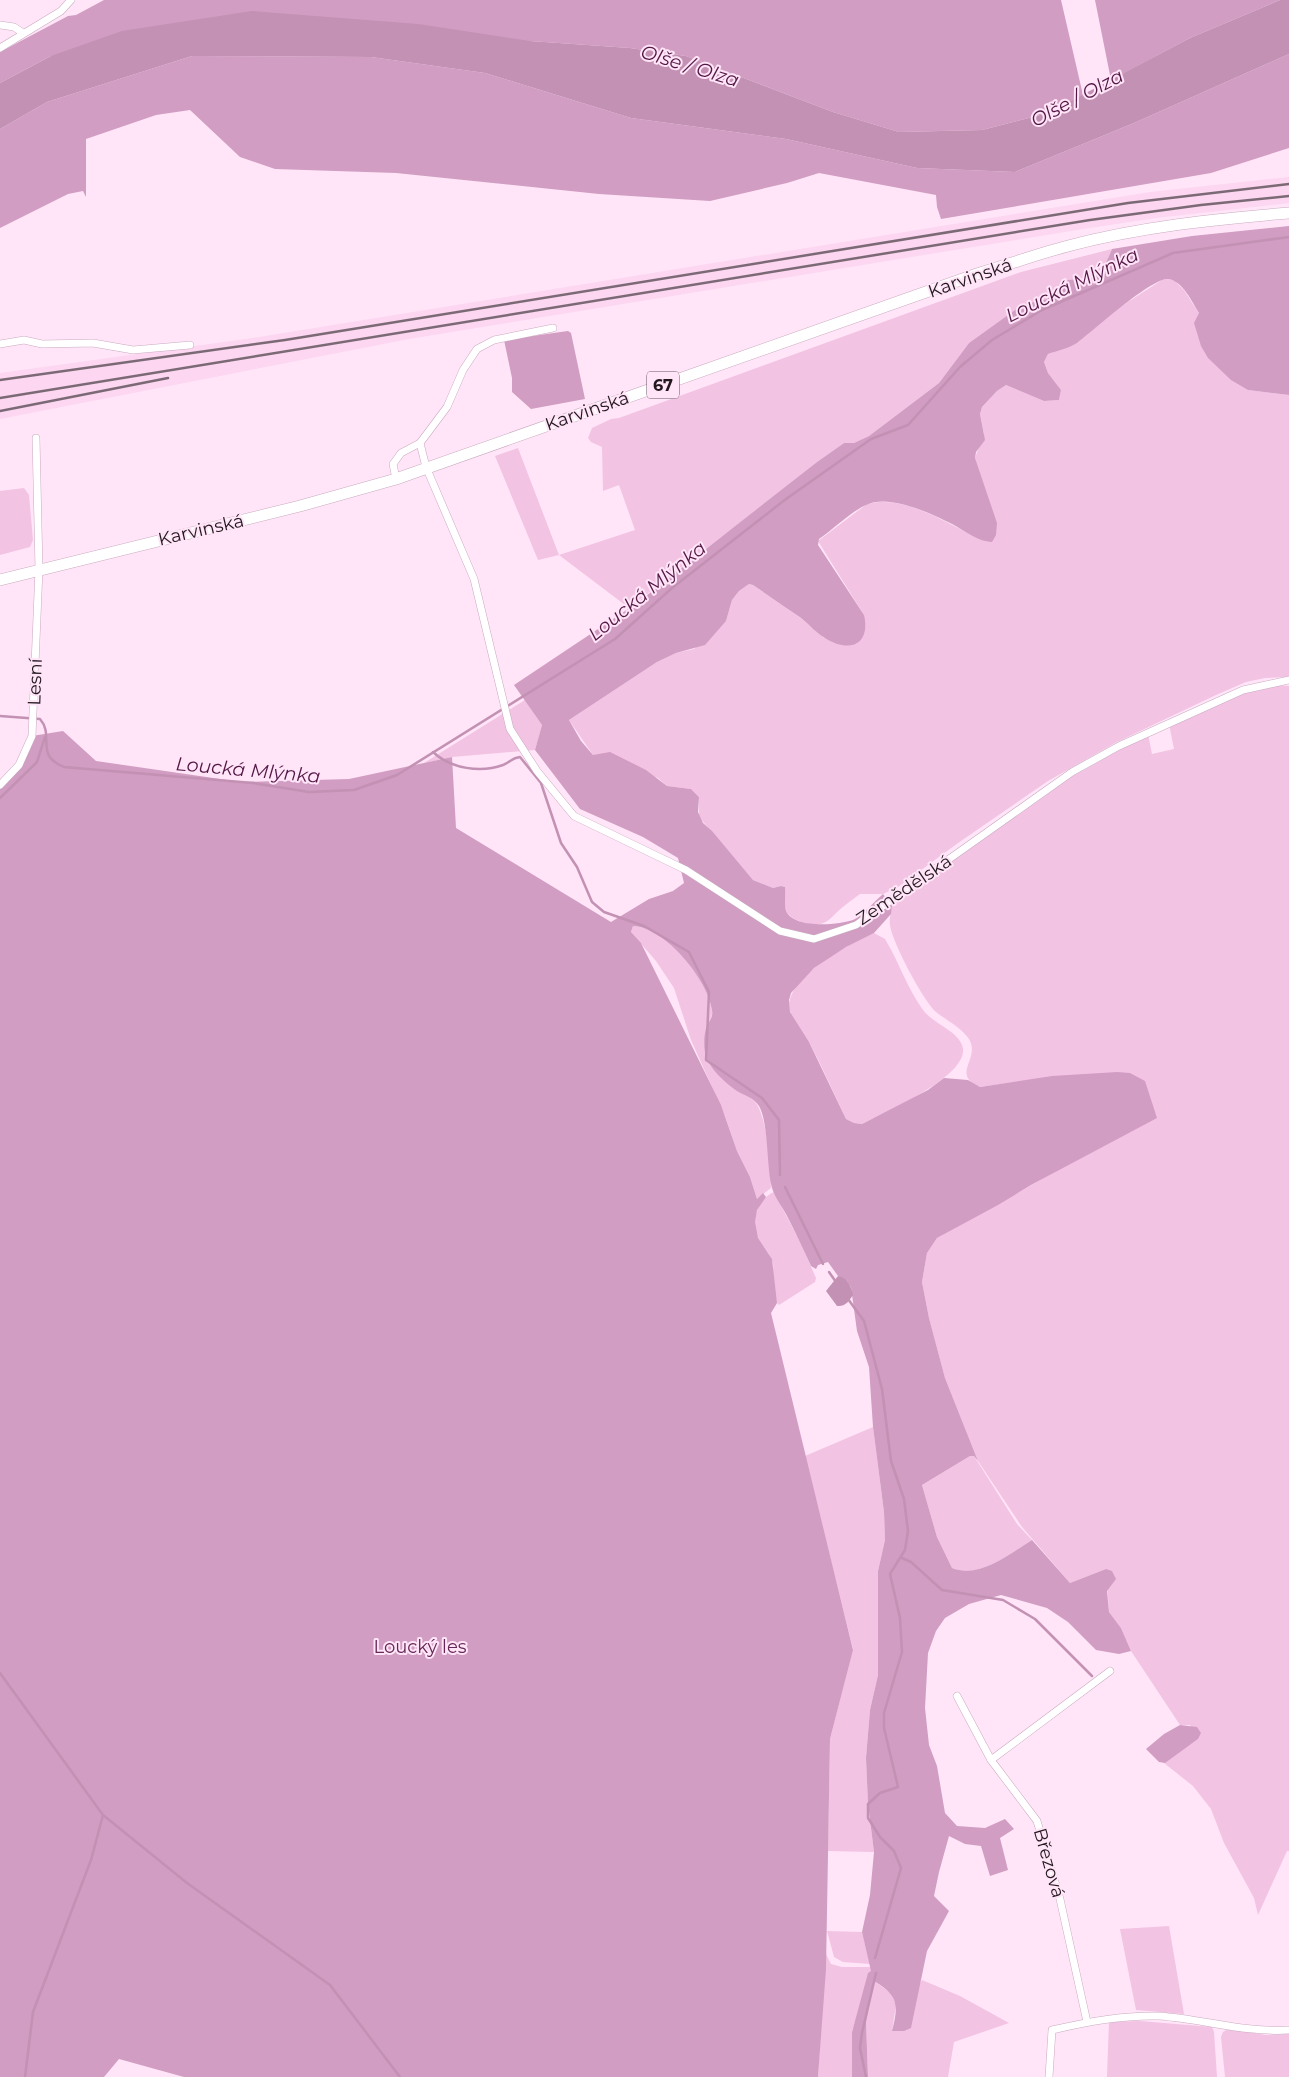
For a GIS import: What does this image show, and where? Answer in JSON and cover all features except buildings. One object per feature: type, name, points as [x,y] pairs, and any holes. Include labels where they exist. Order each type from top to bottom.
[{"type":"main road","name":"Karvinská","points":[[0,580],[254,518],[396,479],[977,274],[1067,246],[1135,232],[1198,222],[1289,213]]},
{"type":"street","points":[[0,48],[61,11],[71,0]]},
{"type":"street","points":[[0,25],[14,27],[23,33]]},
{"type":"street","points":[[396,479],[393,464],[401,453],[420,443],[447,407],[463,370],[477,349],[494,340],[553,328]]},
{"type":"street","points":[[0,344],[24,340],[42,344],[94,343],[133,350],[190,345]]},
{"type":"street","name":"Lesní","points":[[0,785],[19,765],[26,752],[32,736],[34,718],[39,569],[36,438]]},
{"type":"street","name":"Zemědělská","points":[[420,443],[426,467],[474,579],[510,729],[537,771],[574,816],[686,870],[780,930],[814,939],[856,925],[1072,772],[1119,746],[1243,690],[1289,680]]},
{"type":"street","points":[[991,1760],[1110,1671]]},
{"type":"street","name":"Březová","points":[[957,1696],[991,1760],[1038,1821],[1060,1899],[1086,2022]]},
{"type":"street","points":[[1049,2077],[1052,2030],[1086,2022],[1138,2016],[1160,2016],[1239,2028],[1289,2030]]},
{"type":"shaded area","points":[[1289,177],[1289,203],[1156,218],[1077,230],[409,339],[0,419],[0,373],[259,337],[1150,192]]},
{"type":"shaded area","points":[[1112,249],[1108,258],[1108,269],[1047,299],[1022,305],[969,343],[939,383],[869,436],[854,443],[844,443],[817,462],[629,608],[559,555],[635,530],[619,485],[603,491],[602,447],[591,442],[588,438],[592,428],[611,419],[619,418],[1021,272]]},
{"type":"shaded area","points":[[1162,280],[1175,281],[1184,290],[1248,390],[1289,395],[1289,677],[1265,678],[1246,682],[1115,743],[1048,781],[898,887],[883,894],[860,894],[828,920],[817,925],[800,921],[787,913],[785,887],[773,888],[753,880],[699,817],[699,797],[691,789],[667,786],[658,778],[593,755],[569,720],[657,662],[676,653],[694,649],[726,621],[732,600],[739,591],[749,584],[802,619],[824,638],[864,615],[818,541],[867,504],[882,502],[898,503],[913,507],[988,542],[982,483],[975,458],[984,434],[980,414],[982,407],[997,391],[1006,385],[1044,401],[1059,400],[1061,390],[1048,373],[1044,362],[1048,354],[1075,344],[1120,307]]},
{"type":"shaded area","points":[[518,448],[559,555],[538,560],[495,456]]},
{"type":"shaded area","points":[[24,488],[29,495],[33,540],[30,547],[0,555],[0,491]]},
{"type":"shaded area","points":[[1275,685],[1289,686],[1289,1851],[1287,1851],[1258,1915],[1254,1898],[1224,1843],[1211,1809],[1193,1786],[1164,1763],[1198,1739],[1190,1725],[1180,1725],[1131,1651],[1121,1628],[1109,1612],[1106,1569],[1070,1583],[1022,1527],[978,1461],[945,1378],[929,1318],[922,1282],[927,1253],[937,1238],[1067,1165],[1130,1073],[1036,1079],[980,1087],[971,1082],[967,1077],[966,1071],[972,1053],[969,1039],[930,1006],[896,944],[890,920],[892,906],[909,890],[1050,789],[1148,734],[1152,754],[1174,749],[1169,724],[1247,691]]},
{"type":"shaded area","points":[[525,700],[542,725],[535,750],[452,757],[424,763]]},
{"type":"shaded area","points":[[633,926],[658,935],[671,945],[694,971],[709,998],[712,1013],[705,1035],[705,1049],[708,1061],[721,1078],[757,1104],[765,1126],[771,1188],[757,1199],[725,1116],[691,1040],[674,988],[656,961],[631,932]]},
{"type":"shaded area","points":[[874,933],[885,939],[912,993],[923,1010],[959,1040],[962,1045],[962,1057],[954,1068],[941,1080],[924,1092],[862,1124],[846,1119],[810,1044],[791,1015],[790,999],[796,987],[820,964],[850,945]]},
{"type":"shaded area","points":[[774,1192],[816,1278],[815,1282],[779,1305],[774,1290],[772,1260],[758,1238],[755,1225],[759,1205],[768,1195]]},
{"type":"shaded area","points":[[873,1427],[884,1512],[885,1540],[878,1571],[878,1675],[870,1710],[866,1758],[868,1804],[874,1852],[828,1851],[830,1739],[853,1649],[805,1456]]},
{"type":"shaded area","points":[[970,1456],[974,1456],[1017,1524],[1032,1540],[984,1568],[963,1571],[952,1568],[937,1537],[922,1485]]},
{"type":"shaded area","points":[[1169,1926],[1184,2014],[1136,2010],[1120,1929]]},
{"type":"shaded area","points":[[827,1931],[862,1932],[870,1964],[843,1962],[834,1957]]},
{"type":"shaded area","points":[[826,1954],[831,1964],[842,1967],[871,1967],[872,1971],[852,2031],[852,2077],[818,2077]]},
{"type":"shaded area","points":[[922,1980],[960,1996],[1009,2023],[954,2042],[948,2077],[868,2077],[866,2022],[874,1981],[891,1993],[896,2005],[892,2031]]},
{"type":"shaded area","points":[[1140,2021],[1212,2027],[1217,2077],[1107,2077],[1109,2022]]},
{"type":"shaded area","points":[[1228,2029],[1266,2035],[1289,2034],[1289,2077],[1225,2077],[1221,2037],[1223,2032]]},
{"type":"green space","points":[[104,0],[1061,0],[1083,95],[1048,113],[982,130],[899,132],[833,112],[686,56],[630,48],[530,41],[51,56],[0,83],[0,52],[68,16],[76,15]]},
{"type":"green space","points":[[1095,0],[1280,0],[1190,38],[1111,80]]},
{"type":"green space","points":[[1289,54],[1289,148],[1211,173],[941,219],[936,195],[819,173],[787,183],[710,201],[599,194],[396,173],[275,169],[240,157],[190,110],[156,115],[86,139],[86,197],[83,191],[68,194],[0,228],[0,129],[47,102],[192,56],[371,57],[485,73],[631,118],[786,139],[917,168],[1015,172],[1134,123]]},
{"type":"green space","name":"Loucký les","points":[[1289,226],[1289,395],[1248,390],[1231,380],[1208,358],[1201,346],[1194,323],[1199,313],[1183,288],[1168,279],[1160,281],[1122,306],[1077,343],[1048,354],[1044,362],[1048,373],[1061,390],[1059,400],[1044,401],[1006,385],[997,391],[982,407],[980,414],[985,440],[976,452],[975,458],[997,523],[996,535],[992,542],[977,538],[954,525],[910,506],[886,502],[875,502],[860,508],[819,539],[818,545],[864,615],[864,634],[856,644],[842,645],[825,638],[801,618],[749,584],[739,591],[732,600],[726,621],[705,645],[676,653],[657,662],[569,720],[581,741],[593,755],[610,752],[646,770],[667,786],[691,789],[699,797],[698,812],[703,823],[753,880],[773,888],[785,887],[785,908],[791,917],[798,921],[817,924],[846,922],[860,916],[883,894],[892,906],[891,914],[874,933],[846,947],[814,968],[791,993],[789,1000],[790,1012],[809,1042],[846,1119],[862,1124],[928,1090],[944,1078],[968,1080],[980,1087],[1052,1076],[1117,1072],[1130,1073],[1145,1081],[1157,1118],[1031,1185],[937,1238],[927,1253],[922,1282],[929,1318],[945,1378],[978,1461],[974,1456],[970,1456],[922,1485],[937,1537],[952,1568],[963,1571],[984,1568],[1032,1540],[1070,1583],[1106,1569],[1112,1571],[1116,1579],[1107,1591],[1109,1612],[1121,1628],[1131,1651],[1119,1654],[1096,1650],[1068,1622],[1047,1608],[1001,1595],[969,1604],[945,1618],[936,1631],[928,1653],[925,1708],[929,1745],[937,1766],[945,1813],[957,1826],[985,1828],[1005,1819],[1014,1829],[1000,1838],[1008,1870],[990,1876],[981,1846],[965,1844],[949,1836],[934,1896],[949,1911],[927,1951],[911,2028],[904,2031],[892,2031],[896,2014],[895,2001],[888,1991],[874,1981],[866,2022],[868,2077],[852,2077],[852,2032],[868,1973],[871,1971],[862,1932],[870,1895],[874,1852],[868,1804],[866,1758],[870,1710],[878,1675],[878,1571],[885,1540],[884,1512],[873,1427],[869,1367],[857,1331],[851,1287],[847,1281],[838,1276],[828,1262],[818,1265],[816,1269],[811,1266],[772,1188],[764,1122],[759,1106],[725,1081],[708,1061],[704,1048],[704,1037],[712,1012],[709,998],[702,984],[683,957],[671,945],[658,935],[633,926],[631,932],[641,943],[721,1105],[737,1151],[750,1177],[757,1199],[763,1193],[766,1197],[757,1210],[755,1222],[758,1238],[772,1259],[777,1303],[771,1313],[853,1650],[830,1739],[826,1969],[818,2077],[184,2077],[119,2059],[104,2077],[0,2077],[0,785],[19,765],[32,736],[63,731],[96,761],[241,782],[349,779],[452,757],[456,828],[611,922],[649,899],[673,891],[684,883],[678,858],[643,837],[580,809],[535,750],[542,725],[514,685],[637,603],[844,443],[854,443],[869,436],[939,383],[969,343],[1022,305],[1047,299],[1068,280],[1086,279],[1108,269],[1106,263],[1112,249],[1192,236]]},
{"type":"green space","points":[[568,331],[571,333],[585,399],[531,409],[512,392],[512,378],[504,340]]},
{"type":"green space","points":[[1180,1725],[1197,1727],[1201,1733],[1198,1739],[1165,1763],[1159,1762],[1146,1749],[1164,1734]]},
{"type":"water","name":"Olše / Olza","points":[[1280,0],[1289,0],[1289,54],[1134,123],[1015,172],[917,168],[786,139],[631,118],[485,73],[371,57],[192,56],[47,102],[0,129],[0,83],[51,56],[122,31],[252,11],[418,24],[530,41],[630,48],[686,56],[833,112],[899,132],[982,130],[1048,113],[1190,38]]},
{"type":"water","points":[[838,1276],[848,1283],[853,1295],[842,1306],[837,1306],[826,1291]]},
{"type":"waterway","name":"Loucká Mlýnka","points":[[0,716],[40,719],[46,732],[47,751],[55,762],[64,767],[253,783],[309,792],[354,790],[397,775],[615,639],[672,588],[786,499],[871,439],[908,425],[960,367],[992,340],[1042,310],[1173,253],[1289,237]]},
{"type":"waterway","points":[[0,798],[37,762],[45,737]]},
{"type":"waterway","points":[[433,752],[440,758],[457,766],[476,769],[503,765],[520,757],[541,783],[561,843],[577,867],[592,902],[604,912],[644,926],[689,952],[709,992],[706,1060],[762,1098],[779,1120],[780,1175]]},
{"type":"waterway","points":[[785,1187],[823,1264]]},
{"type":"waterway","points":[[829,1272],[836,1282]]},
{"type":"waterway","points":[[848,1299],[864,1321],[882,1389],[891,1461],[904,1499],[908,1531],[905,1550],[890,1574],[900,1618],[902,1652],[884,1713],[884,1728],[898,1787],[880,1793],[868,1804],[868,1818],[880,1837],[894,1851],[901,1868],[875,1958]]},
{"type":"waterway","points":[[902,1558],[911,1562],[942,1590],[1003,1600],[1035,1619],[1092,1676]]},
{"type":"waterway","points":[[0,1673],[103,1815],[91,1860],[33,2012],[25,2077]]},
{"type":"waterway","points":[[103,1815],[187,1883],[330,1985],[400,2077]]},
{"type":"waterway","points":[[866,2077],[860,2048],[876,1973]]},
{"type":"railway","points":[[0,380],[285,340],[1128,203],[1289,184]]},
{"type":"railway","points":[[0,398],[1090,220],[1201,205],[1289,196]]},
{"type":"railway","points":[[0,411],[168,378]]}]
